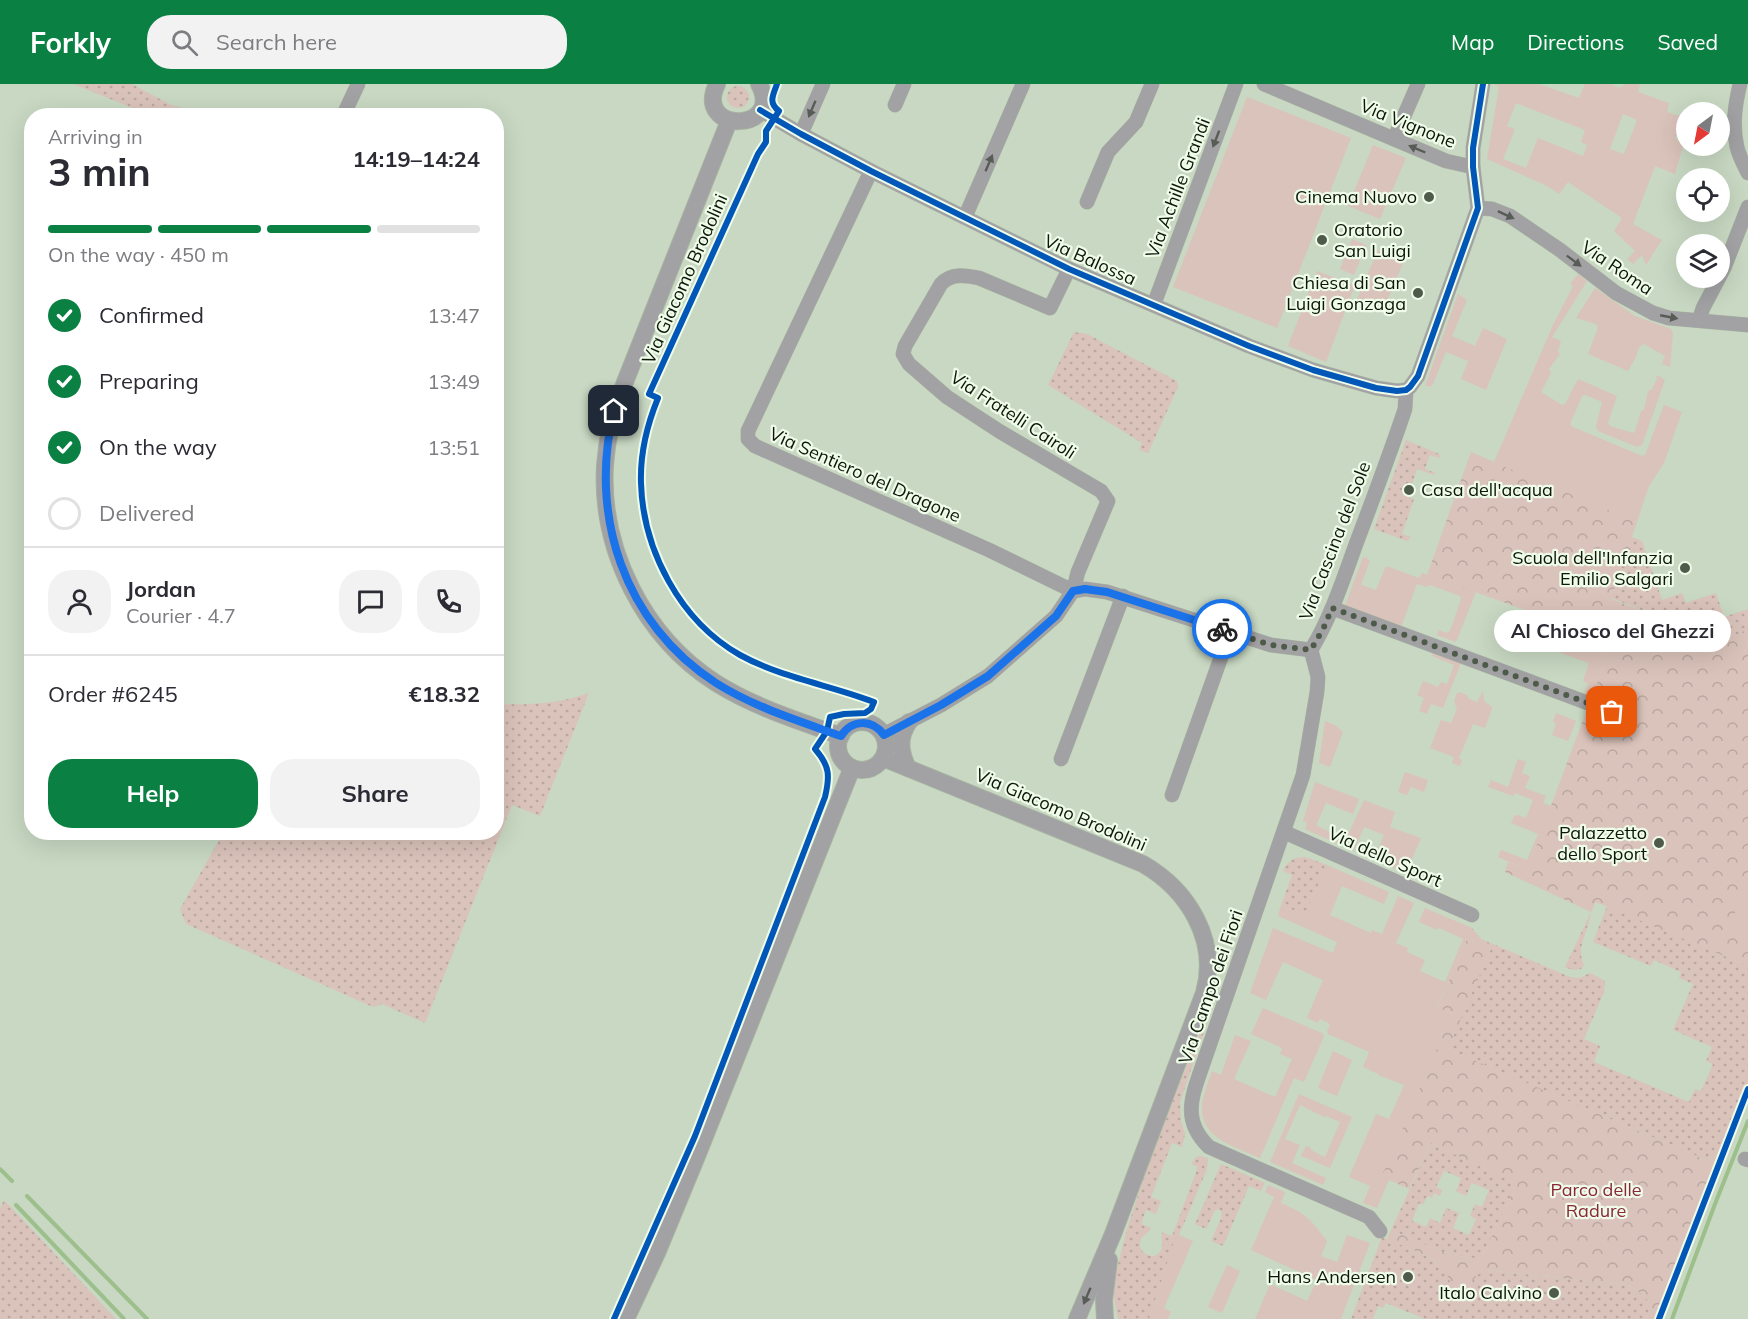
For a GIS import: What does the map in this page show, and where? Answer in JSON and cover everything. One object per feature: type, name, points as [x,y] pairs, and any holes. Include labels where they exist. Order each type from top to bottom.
[{"type":"street","points":[[347,108],[358,84]]},
{"type":"street","points":[[715,85],[713,99],[718,112],[729,121],[736,122],[750,120],[760,110],[764,96],[759,84]]},
{"type":"street","points":[[801,134],[823,84]]},
{"type":"street","points":[[895,105],[904,84]]},
{"type":"street","points":[[965,217],[1023,84]]},
{"type":"street","points":[[1087,202],[1108,152],[1136,122],[1152,84]]},
{"type":"street","name":"Via Achille Grandi","points":[[1154,304],[1236,84]]},
{"type":"street","name":"Via Vignone","points":[[1264,84],[1446,161],[1473,167]]},
{"type":"street","points":[[1394,139],[1418,84]]},
{"type":"street","points":[[1406,390],[1418,376],[1478,208],[1473,148],[1483,84]]},
{"type":"street","points":[[1740,84],[1734,110],[1737,146],[1748,174]]},
{"type":"street","name":"Via Balossa","points":[[760,110],[871,171],[1069,269],[1240,342],[1313,370],[1376,388],[1406,390]]},
{"type":"street","name":"Via Giacomo Brodolini","points":[[729,121],[614,411],[608,436],[605,468],[605,487],[612,534],[626,578],[635,595],[659,632],[685,660],[715,682],[744,698],[782,715],[841,736]]},
{"type":"street","name":"Via Sentiero del Dragone","points":[[871,171],[748,431],[747,439],[755,446],[989,550],[1073,591]]},
{"type":"street","points":[[1699,320],[1724,268],[1748,207]]},
{"type":"street","name":"Via Roma","points":[[1478,208],[1500,211],[1515,219],[1616,293],[1653,313],[1669,318],[1748,325]]},
{"type":"street","name":"Via Fratelli Cairoli","points":[[1069,269],[1050,308],[979,278],[967,276],[948,278],[941,284],[908,339],[903,354],[909,364],[928,381],[968,412],[1101,491],[1107,497],[1107,506],[1078,572],[1073,591]]},
{"type":"street","name":"Via Cascina del Sole","points":[[1073,591],[1096,590],[1123,596],[1271,645],[1311,650],[1332,608],[1398,431],[1405,409],[1406,390]]},
{"type":"street","points":[[884,735],[941,705],[988,676],[1056,616],[1073,591]]},
{"type":"street","points":[[1061,759],[1123,596]]},
{"type":"street","points":[[1332,608],[1612,712]]},
{"type":"street","points":[[1172,795],[1230,632]]},
{"type":"street","name":"Via Campo dei Fiori","points":[[1311,650],[1317,670],[1316,698],[1303,776],[1192,1095],[1190,1109],[1195,1131],[1209,1147],[1368,1217],[1380,1231]]},
{"type":"street","points":[[908,768],[900,748],[903,733],[909,722]]},
{"type":"street","points":[[861,723],[874,726],[884,735],[886,744],[883,758],[879,764],[866,770],[852,768],[846,764],[839,752],[841,736],[848,727],[861,723]]},
{"type":"street","name":"Via Giacomo Brodolini","points":[[883,758],[1143,864],[1179,892],[1197,920],[1208,962],[1206,987],[1113,1234],[1077,1319]]},
{"type":"street","points":[[626,1319],[693,1167],[852,768]]},
{"type":"street","name":"Via dello Sport","points":[[1284,832],[1472,915]]},
{"type":"street","name":"Via Giacomo Brodolini","points":[[1105,1319],[1104,1300],[1113,1234]]},
{"type":"green space","points":[[73,84],[132,84],[171,105],[183,108],[133,108]]},
{"type":"green space","points":[[1494,84],[1539,84],[1579,98],[1585,84],[1612,84],[1619,88],[1626,84],[1640,84],[1638,92],[1669,103],[1667,112],[1676,115],[1676,156],[1680,156],[1675,174],[1655,166],[1633,224],[1662,240],[1646,265],[1642,255],[1633,264],[1627,259],[1635,251],[1614,231],[1622,218],[1568,182],[1559,194],[1547,186],[1487,159],[1499,87]],"holes":[[[1516,103],[1585,130],[1581,142],[1587,145],[1583,156],[1538,138],[1526,168],[1503,159],[1515,129],[1507,126]],[[1623,114],[1637,120],[1624,154],[1610,149]]]},
{"type":"green space","points":[[738,86],[746,89],[749,97],[746,105],[738,108],[730,105],[727,97],[730,89]]},
{"type":"green space","points":[[1247,97],[1351,138],[1277,328],[1173,287]]},
{"type":"green space","points":[[1373,145],[1406,158],[1380,219],[1348,206]]},
{"type":"green space","points":[[1352,239],[1366,245],[1354,275],[1340,269]]},
{"type":"green space","points":[[1378,250],[1404,261],[1383,310],[1357,299]]},
{"type":"green space","points":[[1317,271],[1355,285],[1326,362],[1288,346]]},
{"type":"green space","points":[[1578,274],[1587,281],[1552,337],[1561,341],[1558,351],[1560,354],[1549,369],[1551,373],[1541,392],[1562,405],[1565,404],[1578,379],[1617,396],[1608,423],[1610,426],[1633,433],[1641,411],[1644,410],[1648,391],[1651,390],[1657,375],[1665,380],[1642,445],[1637,447],[1598,431],[1596,426],[1602,402],[1585,395],[1582,396],[1570,424],[1642,456],[1645,455],[1664,405],[1682,412],[1664,463],[1649,486],[1637,522],[1494,462],[1553,325],[1573,286],[1570,284]]},
{"type":"green space","points":[[1595,288],[1635,316],[1671,329],[1673,333],[1670,367],[1662,364],[1665,356],[1644,344],[1637,352],[1628,371],[1588,354],[1598,328],[1596,324],[1576,318]]},
{"type":"green space","points":[[1458,294],[1467,300],[1452,336],[1475,346],[1483,328],[1507,339],[1486,390],[1461,379],[1468,361],[1446,352],[1432,386],[1425,386]]},
{"type":"green space","points":[[1074,332],[1087,334],[1177,381],[1178,387],[1148,453],[1139,450],[1142,443],[1048,385]]},
{"type":"green space","points":[[1406,440],[1440,456],[1440,458],[1430,455],[1425,469],[1435,473],[1434,475],[1417,469],[1411,487],[1406,486],[1403,495],[1414,499],[1402,534],[1411,537],[1407,541],[1374,529]]},
{"type":"green space","points":[[1471,452],[1637,522],[1611,599],[1697,632],[1718,637],[1736,635],[1748,629],[1748,966],[1596,902],[1591,912],[1505,872],[1508,862],[1527,870],[1586,712],[1600,730],[1618,733],[1627,728],[1631,718],[1631,707],[1627,697],[1619,691],[1608,691],[1595,699],[1592,697],[1612,641],[1427,575]]},
{"type":"green space","points":[[1632,537],[1642,541],[1662,600],[1682,593],[1686,603],[1716,593],[1724,617],[1748,609],[1748,629],[1736,635],[1718,637],[1697,632],[1611,598]]},
{"type":"green space","points":[[1363,557],[1370,560],[1361,585],[1376,590],[1386,566],[1419,578],[1422,573],[1476,592],[1456,642],[1437,635],[1439,630],[1446,633],[1450,631],[1460,596],[1430,585],[1427,587],[1417,584],[1401,627],[1345,606]]},
{"type":"green space","points":[[1539,614],[1612,641],[1592,697],[1584,695],[1588,684],[1583,681],[1589,663],[1552,650],[1556,639],[1533,630]]},
{"type":"green space","points":[[1433,652],[1461,663],[1443,708],[1431,704],[1427,714],[1419,711],[1424,698],[1417,695],[1423,681],[1438,687],[1441,682],[1447,684],[1454,665],[1432,656]]},
{"type":"green space","points":[[1483,691],[1484,701],[1492,709],[1485,728],[1473,724],[1459,758],[1462,760],[1460,766],[1452,763],[1454,757],[1430,748],[1441,720],[1451,723],[1457,709],[1454,701],[1457,693],[1467,695],[1469,699],[1477,702]]},
{"type":"green space","points":[[589,693],[540,816],[512,805],[504,825],[504,704],[566,700]]},
{"type":"green space","points":[[1556,713],[1576,721],[1568,741],[1552,735],[1556,724],[1553,722]]},
{"type":"green space","points":[[1325,721],[1335,725],[1343,732],[1330,767],[1319,763]]},
{"type":"green space","points":[[1518,759],[1526,762],[1522,773],[1530,776],[1525,788],[1546,796],[1543,803],[1551,806],[1527,870],[1498,857],[1501,850],[1527,860],[1538,834],[1511,823],[1514,816],[1526,818],[1533,800],[1488,787],[1491,780],[1508,787]]},
{"type":"green space","points":[[1405,772],[1428,780],[1424,792],[1411,787],[1407,795],[1398,792]]},
{"type":"green space","points":[[1315,782],[1359,799],[1353,814],[1326,803],[1316,825],[1342,839],[1346,830],[1350,831],[1364,800],[1395,812],[1390,827],[1421,838],[1406,873],[1374,859],[1384,835],[1364,827],[1354,851],[1305,829],[1307,823],[1303,821]]},
{"type":"green space","points":[[219,840],[498,840],[425,1023],[382,1004],[373,1007],[186,924],[180,909]]},
{"type":"green space","points":[[1305,857],[1327,865],[1305,915],[1281,905],[1292,875],[1283,871],[1291,860]]},
{"type":"green space","points":[[1327,865],[1389,892],[1384,904],[1342,886],[1330,915],[1371,933],[1372,930],[1382,934],[1398,896],[1414,903],[1396,943],[1408,948],[1407,952],[1425,960],[1420,971],[1445,982],[1463,939],[1419,922],[1425,908],[1472,928],[1437,1007],[1452,1014],[1369,1205],[1363,1203],[1370,1186],[1349,1177],[1376,1114],[1389,1119],[1404,1085],[1363,1067],[1369,1052],[1328,1034],[1330,1024],[1320,1019],[1318,1023],[1307,1018],[1323,980],[1283,962],[1266,1000],[1250,993],[1273,928],[1333,953],[1337,942],[1278,916],[1281,905],[1305,915]]},
{"type":"green space","points":[[1748,884],[1748,943],[1726,934]]},
{"type":"green space","points":[[1607,906],[1748,966],[1748,1080],[1719,1154],[1706,1160],[1447,1049],[1493,944],[1570,977],[1580,978],[1590,973],[1602,979],[1605,982],[1604,992],[1584,1039],[1600,1046],[1594,1062],[1689,1102],[1695,1089],[1701,1091],[1713,1064],[1706,1061],[1712,1047],[1673,1030],[1693,984],[1679,978],[1681,972],[1654,960],[1651,966],[1593,942]]},
{"type":"green space","points":[[1591,912],[1581,952],[1584,965],[1581,969],[1573,970],[1565,967]]},
{"type":"green space","name":"Parco delle Radure","points":[[1472,928],[1481,939],[1493,944],[1448,1049],[1706,1160],[1719,1154],[1748,1080],[1748,1096],[1663,1319],[1647,1319],[1651,1303],[1627,1285],[1486,1270],[1473,1281],[1464,1310],[1453,1308],[1449,1279],[1443,1269],[1425,1255],[1387,1239],[1391,1230],[1447,1254],[1481,1259],[1517,1184],[1431,1143],[1409,1189],[1389,1180],[1377,1208],[1369,1205],[1452,1014],[1437,1008]]},
{"type":"green space","points":[[1214,996],[1215,999],[1180,1102],[1181,1121],[1185,1134],[1182,1147],[1172,1143],[1151,1197],[1161,1201],[1156,1214],[1146,1210],[1141,1224],[1151,1228],[1142,1237],[1140,1243],[1145,1253],[1151,1256],[1158,1254],[1162,1246],[1162,1232],[1172,1236],[1198,1167],[1191,1164],[1196,1157],[1208,1158],[1207,1169],[1179,1235],[1176,1236],[1149,1319],[1118,1319],[1114,1298],[1115,1276],[1127,1229],[1147,1168]]},
{"type":"green space","points":[[1263,1008],[1322,1033],[1324,1036],[1304,1082],[1294,1078],[1260,1158],[1218,1138],[1205,1123],[1202,1112],[1204,1095],[1212,1071],[1221,1075],[1235,1035],[1251,1041],[1234,1079],[1275,1097],[1292,1059],[1280,1054],[1282,1048],[1251,1034]]},
{"type":"green space","points":[[1333,1051],[1352,1060],[1337,1096],[1318,1088]]},
{"type":"green space","points":[[1299,1094],[1352,1117],[1330,1168],[1301,1156],[1306,1146],[1325,1157],[1340,1122],[1300,1105],[1285,1139],[1300,1145],[1292,1163],[1326,1178],[1323,1185],[1270,1162]]},
{"type":"green space","points":[[1431,1143],[1517,1184],[1481,1259],[1447,1254],[1391,1230]],"holes":[[[1444,1171],[1461,1178],[1456,1191],[1466,1196],[1472,1183],[1489,1190],[1482,1207],[1475,1204],[1470,1216],[1476,1219],[1469,1235],[1453,1228],[1459,1213],[1446,1208],[1440,1223],[1430,1218],[1426,1227],[1412,1221],[1419,1203],[1423,1205],[1427,1196],[1432,1198],[1434,1193],[1440,1196],[1442,1190],[1436,1187]]]},
{"type":"green space","points":[[1221,1164],[1265,1183],[1261,1191],[1249,1186],[1223,1246],[1211,1241],[1222,1216],[1219,1209],[1215,1210],[1206,1229],[1195,1224]]},
{"type":"green space","points":[[1268,1185],[1285,1192],[1281,1203],[1297,1210],[1307,1218],[1327,1241],[1321,1256],[1337,1262],[1347,1235],[1370,1243],[1341,1319],[1255,1319],[1270,1284],[1307,1301],[1317,1280],[1251,1250],[1274,1197],[1265,1192]]},
{"type":"green space","points":[[4,1200],[116,1319],[0,1319],[0,1208]]},
{"type":"green space","points":[[1176,1235],[1193,1241],[1164,1308],[1171,1312],[1168,1319],[1149,1319]]},
{"type":"green space","points":[[1382,1237],[1428,1257],[1443,1269],[1451,1283],[1454,1308],[1464,1310],[1473,1281],[1476,1276],[1486,1270],[1627,1285],[1651,1303],[1647,1319],[1425,1319],[1386,1303],[1383,1308],[1378,1306],[1373,1319],[1351,1319]]},
{"type":"green space","points":[[1227,1265],[1240,1271],[1222,1313],[1208,1307]]},
{"type":"waterway","points":[[1672,1319],[1748,1121]]},
{"type":"waterway","points":[[0,1169],[12,1181]]},
{"type":"waterway","points":[[27,1196],[147,1319]]},
{"type":"waterway","points":[[16,1205],[124,1319]]},
{"type":"cycle path","points":[[614,1319],[695,1136],[825,797],[828,772],[824,761],[815,749],[827,731],[830,717],[865,713],[871,709],[874,702],[772,670],[740,655],[719,641],[683,603],[669,581],[657,558],[643,508],[641,483],[643,450],[658,398],[649,394],[758,154],[766,142],[766,131],[779,111],[772,102],[777,84]]},
{"type":"cycle path","points":[[760,110],[871,171],[1069,269],[1249,346],[1313,370],[1376,388],[1397,391],[1406,390],[1418,376],[1478,208],[1473,148],[1483,84]]},
{"type":"cycle path","points":[[1659,1319],[1748,1089]]},
{"type":"way so far","points":[[1222,629],[1271,645],[1311,650],[1332,608],[1612,712]]},
{"type":"place","name":"Cinema Nuovo","points":[[1429,197]]},
{"type":"place","name":"Oratorio San Luigi","points":[[1322,240]]},
{"type":"place","name":"Chiesa di San Luigi Gonzaga","points":[[1418,293]]},
{"type":"place","name":"Casa dell'acqua","points":[[1409,490]]},
{"type":"place","name":"Scuola dell'Infanzia Emilio Salgari","points":[[1685,568]]},
{"type":"place","name":"Al Chiosco del Ghezzi","points":[[1612,712]]},
{"type":"place","name":"Palazzetto dello Sport","points":[[1659,843]]},
{"type":"place","name":"Hans Andersen","points":[[1408,1277]]},
{"type":"place","name":"Italo Calvino","points":[[1554,1293]]},
{"type":"route","points":[[614,411],[608,436],[605,468],[607,508],[612,534],[626,578],[643,609],[675,650],[705,675],[744,698],[800,722],[841,736],[848,727],[854,724],[868,723],[884,735],[941,705],[988,676],[1056,616],[1073,591],[1096,590],[1123,596],[1222,629]]}]
